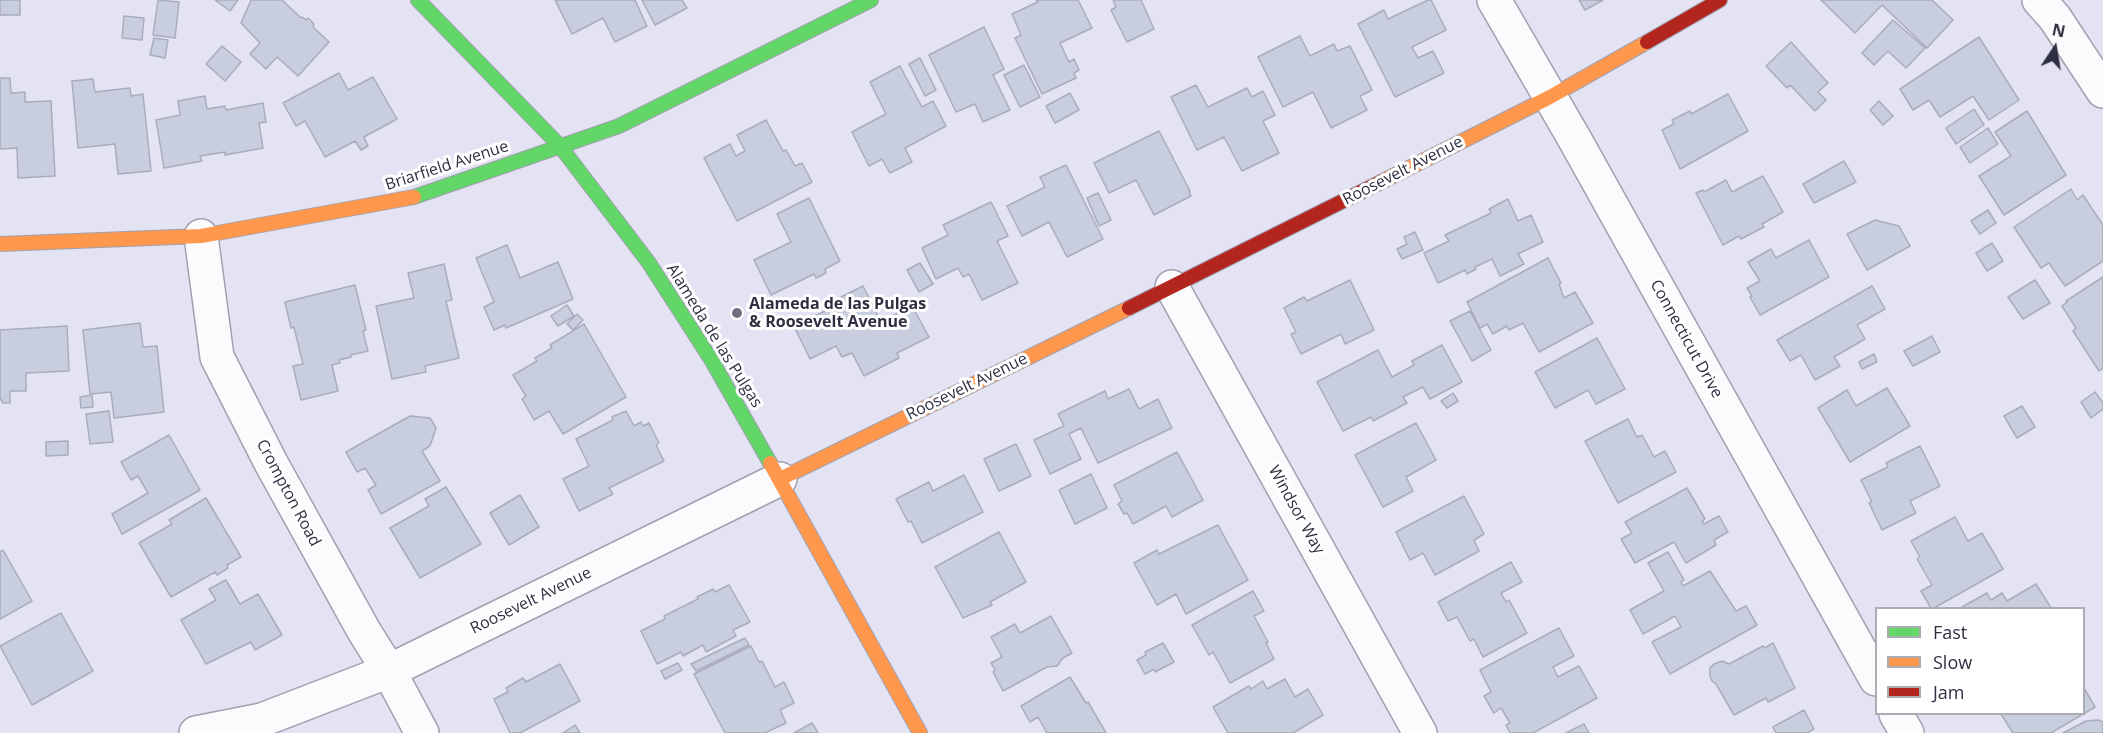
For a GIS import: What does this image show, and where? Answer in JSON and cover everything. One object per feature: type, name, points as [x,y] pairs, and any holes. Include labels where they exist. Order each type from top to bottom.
[{"type":"street","name":"Alameda de las Pulgas","points":[[418,0],[560,146],[649,263],[712,361],[920,733]]},
{"type":"street","name":"Briarfield Avenue","points":[[0,244],[201,236],[408,200],[619,126],[871,0]]},
{"type":"street","name":"Connecticut Drive","points":[[1494,0],[1875,677]]},
{"type":"street","name":"Roosevelt Avenue","points":[[196,733],[262,720],[389,671],[1172,287],[1550,97],[1720,0]]},
{"type":"street","points":[[2039,0],[2055,18],[2103,92]]},
{"type":"street","name":"Crompton Road","points":[[201,236],[217,357],[271,463],[423,733]]},
{"type":"street","name":"Windsor Way","points":[[1172,287],[1420,733]]},
{"type":"street","points":[[1897,715],[1906,733]]},
{"type":"building","points":[[0,0],[20,0],[20,15],[0,15]]},
{"type":"building","points":[[158,0],[179,2],[175,38],[153,35]]},
{"type":"building","points":[[215,0],[238,0],[230,11]]},
{"type":"building","points":[[251,0],[282,0],[301,18],[306,20],[308,18],[314,24],[313,27],[329,42],[298,76],[277,57],[266,69],[250,54],[260,43],[241,23]]},
{"type":"building","points":[[555,0],[635,0],[647,26],[615,42],[603,18],[572,34]]},
{"type":"building","points":[[642,0],[682,0],[687,8],[655,25]]},
{"type":"building","points":[[1036,0],[1078,0],[1092,28],[1060,43],[1069,62],[1074,59],[1079,70],[1074,73],[1076,78],[1042,94],[1015,38],[1021,35],[1012,14],[1038,2]]},
{"type":"building","points":[[1113,0],[1141,0],[1154,29],[1127,42],[1111,10],[1116,7]]},
{"type":"building","points":[[1431,0],[1446,30],[1412,47],[1418,58],[1433,51],[1444,73],[1395,97],[1358,24],[1384,10],[1388,19]]},
{"type":"building","points":[[1579,0],[1603,0],[1585,10]]},
{"type":"building","points":[[1821,0],[1932,0],[1953,20],[1927,48],[1882,5],[1855,33]]},
{"type":"building","points":[[124,16],[144,18],[142,40],[122,38]]},
{"type":"building","points":[[1893,20],[1925,48],[1906,68],[1888,51],[1874,65],[1862,53]]},
{"type":"building","points":[[984,27],[1004,69],[993,75],[1010,110],[983,122],[975,104],[956,112],[929,55]]},
{"type":"building","points":[[1300,36],[1310,56],[1334,44],[1337,51],[1350,46],[1372,90],[1360,96],[1367,110],[1331,128],[1313,92],[1283,107],[1258,57]]},
{"type":"building","points":[[1979,37],[2019,100],[1989,120],[1973,96],[1940,117],[1929,100],[1913,110],[1900,89]]},
{"type":"building","points":[[154,38],[168,40],[165,58],[150,55]]},
{"type":"building","points":[[1791,42],[1828,83],[1818,92],[1826,100],[1815,111],[1790,85],[1787,88],[1766,66]]},
{"type":"building","points":[[222,46],[241,62],[225,81],[206,64]]},
{"type":"building","points":[[920,58],[936,90],[925,96],[909,64]]},
{"type":"building","points":[[1024,65],[1040,97],[1020,107],[1004,75]]},
{"type":"building","points":[[900,66],[922,107],[933,101],[946,126],[905,148],[912,162],[890,173],[882,159],[869,166],[852,132],[886,114],[870,82]]},
{"type":"building","points":[[339,73],[348,90],[373,77],[397,119],[364,137],[368,146],[361,150],[355,141],[325,157],[305,121],[296,126],[283,103]]},
{"type":"building","points":[[0,78],[10,78],[11,93],[25,92],[25,102],[51,101],[55,176],[18,178],[17,148],[0,149]]},
{"type":"building","points":[[93,79],[95,92],[130,88],[131,96],[143,94],[151,171],[118,174],[115,144],[78,148],[72,81]]},
{"type":"building","points":[[1196,85],[1208,107],[1247,88],[1252,97],[1263,91],[1275,115],[1263,121],[1279,153],[1242,171],[1224,137],[1197,150],[1171,97]]},
{"type":"building","points":[[1070,93],[1079,110],[1055,123],[1046,106]]},
{"type":"building","points":[[1728,94],[1748,131],[1680,169],[1662,130],[1674,124],[1672,120],[1690,111],[1691,114]]},
{"type":"building","points":[[205,96],[207,109],[225,106],[226,110],[263,103],[266,122],[259,123],[263,148],[225,155],[225,152],[200,156],[202,161],[164,168],[156,120],[180,115],[178,101]]},
{"type":"building","points":[[1879,101],[1893,116],[1883,125],[1870,110]]},
{"type":"building","points":[[1974,109],[1984,125],[1956,144],[1946,128]]},
{"type":"building","points":[[2027,111],[2066,175],[2004,215],[1979,176],[2011,156],[1995,132]]},
{"type":"building","points":[[766,120],[783,151],[786,150],[795,166],[802,163],[812,182],[737,221],[704,158],[730,144],[736,156],[745,151],[737,135]]},
{"type":"building","points":[[1988,128],[1998,144],[1970,163],[1960,147]]},
{"type":"building","points":[[1159,131],[1191,196],[1154,215],[1136,180],[1109,193],[1094,163]]},
{"type":"building","points":[[1844,161],[1856,182],[1814,203],[1803,184]]},
{"type":"building","points":[[1066,165],[1103,239],[1067,257],[1049,222],[1022,236],[1007,206],[1045,187],[1040,177]]},
{"type":"building","points":[[1763,176],[1783,212],[1762,224],[1764,227],[1741,239],[1739,236],[1723,245],[1696,193],[1703,190],[1704,192],[1726,180],[1732,192]]},
{"type":"building","points":[[2071,189],[2077,200],[2083,195],[2103,225],[2103,261],[2065,286],[2049,263],[2041,268],[2014,227]]},
{"type":"building","points":[[1098,193],[1111,220],[1099,226],[1087,198]]},
{"type":"building","points":[[809,198],[840,261],[825,269],[826,273],[816,278],[814,274],[771,295],[754,260],[791,242],[777,214]]},
{"type":"building","points":[[1508,199],[1518,221],[1531,215],[1543,242],[1518,254],[1524,264],[1500,276],[1492,259],[1475,267],[1476,269],[1467,274],[1465,270],[1438,283],[1424,253],[1449,241],[1445,235],[1491,213],[1489,209]]},
{"type":"building","points":[[991,202],[1008,236],[997,241],[1018,283],[982,300],[969,274],[963,277],[958,268],[936,279],[922,248],[948,235],[943,225]]},
{"type":"building","points":[[1988,210],[1996,223],[1980,234],[1971,221]]},
{"type":"building","points":[[1875,220],[1899,226],[1910,246],[1867,270],[1847,234]]},
{"type":"building","points":[[1415,232],[1423,250],[1402,259],[1397,249],[1407,244],[1404,237]]},
{"type":"building","points":[[1809,240],[1829,277],[1760,315],[1747,288],[1760,281],[1748,262],[1771,249],[1776,258]]},
{"type":"building","points":[[1992,243],[2003,261],[1987,271],[1976,253]]},
{"type":"building","points":[[507,245],[520,278],[558,262],[573,299],[506,328],[505,325],[494,330],[484,307],[494,302],[476,258]]},
{"type":"building","points":[[1548,258],[1561,283],[1559,284],[1564,298],[1575,292],[1593,323],[1539,352],[1523,323],[1509,330],[1507,326],[1493,334],[1487,324],[1480,328],[1467,302]]},
{"type":"building","points":[[920,263],[933,284],[919,292],[907,270]]},
{"type":"building","points":[[444,264],[452,300],[446,301],[459,358],[425,366],[426,372],[392,379],[376,306],[414,298],[408,273]]},
{"type":"building","points":[[2103,277],[2103,368],[2099,371],[2073,331],[2076,328],[2062,306]]},
{"type":"building","points":[[1350,280],[1374,330],[1345,344],[1341,334],[1301,354],[1291,334],[1296,332],[1284,308],[1304,297],[1307,301]]},
{"type":"building","points":[[2035,280],[2050,303],[2023,319],[2008,297]]},
{"type":"building","points":[[355,285],[366,330],[363,331],[368,351],[351,355],[351,357],[339,360],[340,363],[332,365],[338,391],[301,400],[293,366],[303,364],[285,302]]},
{"type":"building","points":[[863,286],[883,326],[886,324],[884,320],[912,306],[929,337],[897,353],[899,358],[864,376],[852,353],[842,357],[836,346],[810,359],[794,326],[827,310],[823,306]]},
{"type":"building","points":[[1872,286],[1885,309],[1857,325],[1865,339],[1834,357],[1840,366],[1815,380],[1801,355],[1790,361],[1777,340]]},
{"type":"building","points":[[567,305],[574,316],[558,326],[551,316]]},
{"type":"building","points":[[1470,311],[1491,350],[1472,361],[1450,321]]},
{"type":"building","points":[[577,314],[583,320],[573,330],[567,324]]},
{"type":"building","points":[[140,323],[143,347],[157,346],[164,412],[114,418],[111,392],[90,394],[83,330]]},
{"type":"building","points":[[584,324],[626,397],[563,434],[549,411],[534,420],[522,399],[526,396],[513,375],[537,361],[535,358],[552,348],[550,345]]},
{"type":"building","points":[[67,326],[69,371],[26,373],[26,391],[10,391],[10,403],[3,403],[0,398],[0,330]]},
{"type":"building","points":[[1932,336],[1940,352],[1913,366],[1904,351]]},
{"type":"building","points":[[1597,338],[1625,389],[1596,404],[1588,390],[1555,408],[1535,372]]},
{"type":"building","points":[[1442,345],[1462,382],[1430,399],[1423,387],[1403,397],[1407,403],[1373,421],[1371,417],[1343,431],[1317,382],[1378,350],[1392,377],[1414,365],[1412,361]]},
{"type":"building","points":[[1874,354],[1877,362],[1862,369],[1859,362]]},
{"type":"building","points":[[1887,388],[1910,426],[1850,462],[1818,408],[1847,390],[1856,406]]},
{"type":"building","points":[[1129,389],[1139,409],[1158,399],[1172,428],[1098,463],[1081,428],[1069,434],[1081,459],[1050,474],[1034,440],[1064,426],[1058,414],[1105,391],[1108,399]]},
{"type":"building","points":[[2095,392],[2103,403],[2103,409],[2091,418],[2081,402]]},
{"type":"building","points":[[1453,393],[1458,401],[1447,408],[1441,401]]},
{"type":"building","points":[[92,395],[93,407],[81,408],[80,397]]},
{"type":"building","points":[[2022,406],[2035,427],[2017,438],[2004,416]]},
{"type":"building","points":[[109,411],[113,442],[90,444],[86,414]]},
{"type":"building","points":[[626,411],[634,426],[641,422],[643,426],[649,423],[659,443],[656,445],[664,461],[609,488],[613,494],[579,511],[563,479],[589,466],[576,439]]},
{"type":"building","points":[[410,416],[430,418],[436,428],[430,446],[422,451],[440,481],[381,514],[368,490],[376,485],[365,468],[357,472],[346,452]]},
{"type":"building","points":[[1628,419],[1637,437],[1642,435],[1654,457],[1665,451],[1676,472],[1618,503],[1585,441]]},
{"type":"building","points":[[1416,423],[1436,460],[1406,477],[1413,491],[1383,507],[1355,455]]},
{"type":"building","points":[[169,435],[200,490],[122,534],[112,514],[148,493],[138,476],[131,480],[121,462]]},
{"type":"building","points":[[68,441],[68,455],[46,456],[46,442]]},
{"type":"building","points":[[1016,444],[1031,476],[999,491],[984,459]]},
{"type":"building","points":[[1920,446],[1940,486],[1910,501],[1916,513],[1882,530],[1861,480],[1888,467],[1886,463]]},
{"type":"building","points":[[1177,452],[1203,500],[1172,517],[1166,506],[1133,524],[1118,504],[1122,501],[1114,485]]},
{"type":"building","points":[[1091,474],[1107,508],[1075,524],[1059,490]]},
{"type":"building","points":[[964,475],[983,512],[922,543],[896,499],[929,482],[933,491]]},
{"type":"building","points":[[446,487],[481,544],[420,578],[390,528],[429,506],[425,499]]},
{"type":"building","points":[[1687,488],[1705,519],[1702,521],[1704,524],[1719,516],[1728,532],[1714,540],[1716,545],[1686,563],[1674,542],[1635,563],[1621,539],[1632,533],[1625,522]]},
{"type":"building","points":[[520,495],[539,527],[509,545],[490,513]]},
{"type":"building","points":[[1464,496],[1484,534],[1474,540],[1479,551],[1435,575],[1423,553],[1410,560],[1396,532]]},
{"type":"building","points":[[206,498],[241,557],[227,565],[228,568],[217,575],[215,572],[171,597],[139,543],[172,524],[169,520]]},
{"type":"building","points":[[1955,517],[1968,541],[1982,533],[2003,569],[1936,607],[1930,607],[1921,591],[1932,585],[1917,559],[1920,557],[1911,541]]},
{"type":"building","points":[[1218,525],[1248,580],[1186,614],[1176,594],[1157,605],[1134,563],[1157,550],[1159,554]]},
{"type":"building","points":[[999,532],[1026,582],[990,602],[992,605],[963,618],[935,567]]},
{"type":"building","points":[[3,550],[32,601],[0,619],[0,552]]},
{"type":"building","points":[[1668,552],[1684,580],[1681,582],[1683,586],[1710,571],[1736,611],[1746,606],[1757,625],[1670,674],[1652,642],[1681,627],[1675,616],[1643,634],[1630,610],[1664,591],[1648,563]]},
{"type":"building","points":[[1511,562],[1522,582],[1501,593],[1506,602],[1509,600],[1527,633],[1483,657],[1474,639],[1470,641],[1457,617],[1448,621],[1438,602]]},
{"type":"building","points":[[226,580],[240,604],[258,594],[282,635],[255,650],[251,642],[206,664],[181,620],[216,600],[209,589]]},
{"type":"building","points":[[2036,584],[2050,607],[1962,607],[1987,593],[1991,600],[2002,593],[2007,601]]},
{"type":"building","points":[[729,585],[750,622],[733,630],[736,636],[706,652],[703,645],[683,656],[681,652],[657,664],[641,631],[665,619],[664,616],[698,599],[697,597],[713,589],[715,592]]},
{"type":"building","points":[[1253,591],[1264,611],[1254,616],[1274,659],[1230,683],[1213,652],[1209,655],[1192,625]]},
{"type":"building","points":[[61,613],[93,671],[32,705],[0,646]]},
{"type":"building","points":[[1051,616],[1072,653],[1063,658],[1057,666],[1047,667],[1003,691],[991,663],[1002,657],[991,637],[1015,624],[1020,633]]},
{"type":"building","points":[[1559,628],[1574,656],[1553,667],[1558,677],[1579,666],[1597,698],[1533,733],[1510,733],[1506,725],[1510,723],[1501,708],[1494,713],[1484,696],[1491,692],[1480,670]]},
{"type":"building","points":[[745,638],[749,645],[696,671],[691,664]]},
{"type":"building","points":[[1163,643],[1174,662],[1155,672],[1154,669],[1145,674],[1137,660],[1146,655],[1145,652]]},
{"type":"building","points":[[1773,643],[1795,688],[1768,702],[1766,698],[1734,715],[1712,681],[1710,668],[1722,661],[1729,664]]},
{"type":"building","points":[[751,646],[759,662],[762,661],[775,687],[784,682],[794,703],[780,710],[786,723],[765,733],[725,733],[694,674]]},
{"type":"building","points":[[678,663],[682,670],[665,679],[661,671]]},
{"type":"building","points":[[560,664],[580,701],[520,733],[510,733],[494,699],[508,692],[506,688],[523,678],[526,682]]},
{"type":"building","points":[[1070,677],[1106,733],[1047,733],[1038,717],[1030,722],[1021,706]]},
{"type":"building","points":[[1285,679],[1295,697],[1308,689],[1323,715],[1293,733],[1228,733],[1213,707],[1249,686],[1251,689],[1263,681],[1267,689]]},
{"type":"building","points":[[2085,690],[2095,707],[2085,713]]},
{"type":"building","points":[[1804,710],[1814,729],[1807,733],[1776,733],[1773,727]]},
{"type":"building","points":[[2002,715],[2081,715],[2051,733],[2013,733]]},
{"type":"building","points":[[2086,721],[2103,722],[2103,733],[2063,733]]},
{"type":"building","points":[[812,723],[818,733],[794,733]]},
{"type":"building","points":[[1584,724],[1589,733],[1566,733]]},
{"type":"building","points":[[575,725],[580,733],[563,733]]},
{"type":"traffic: fast","points":[[418,0],[560,146],[649,263],[712,361],[770,463]]},
{"type":"traffic: fast","points":[[414,197],[619,126],[871,0]]},
{"type":"traffic: slow","points":[[1381,182],[1550,97],[1647,42]]},
{"type":"traffic: slow","points":[[0,244],[201,236],[414,197]]},
{"type":"traffic: slow","points":[[780,479],[1129,308]]},
{"type":"traffic: slow","points":[[770,463],[920,733]]},
{"type":"traffic: jam","points":[[1647,42],[1720,0]]},
{"type":"traffic: jam","points":[[1129,308],[1381,182]]},
{"type":"place","name":"Alameda de las Pulgas & Roosevelt Avenue","points":[[737,313]]}]
